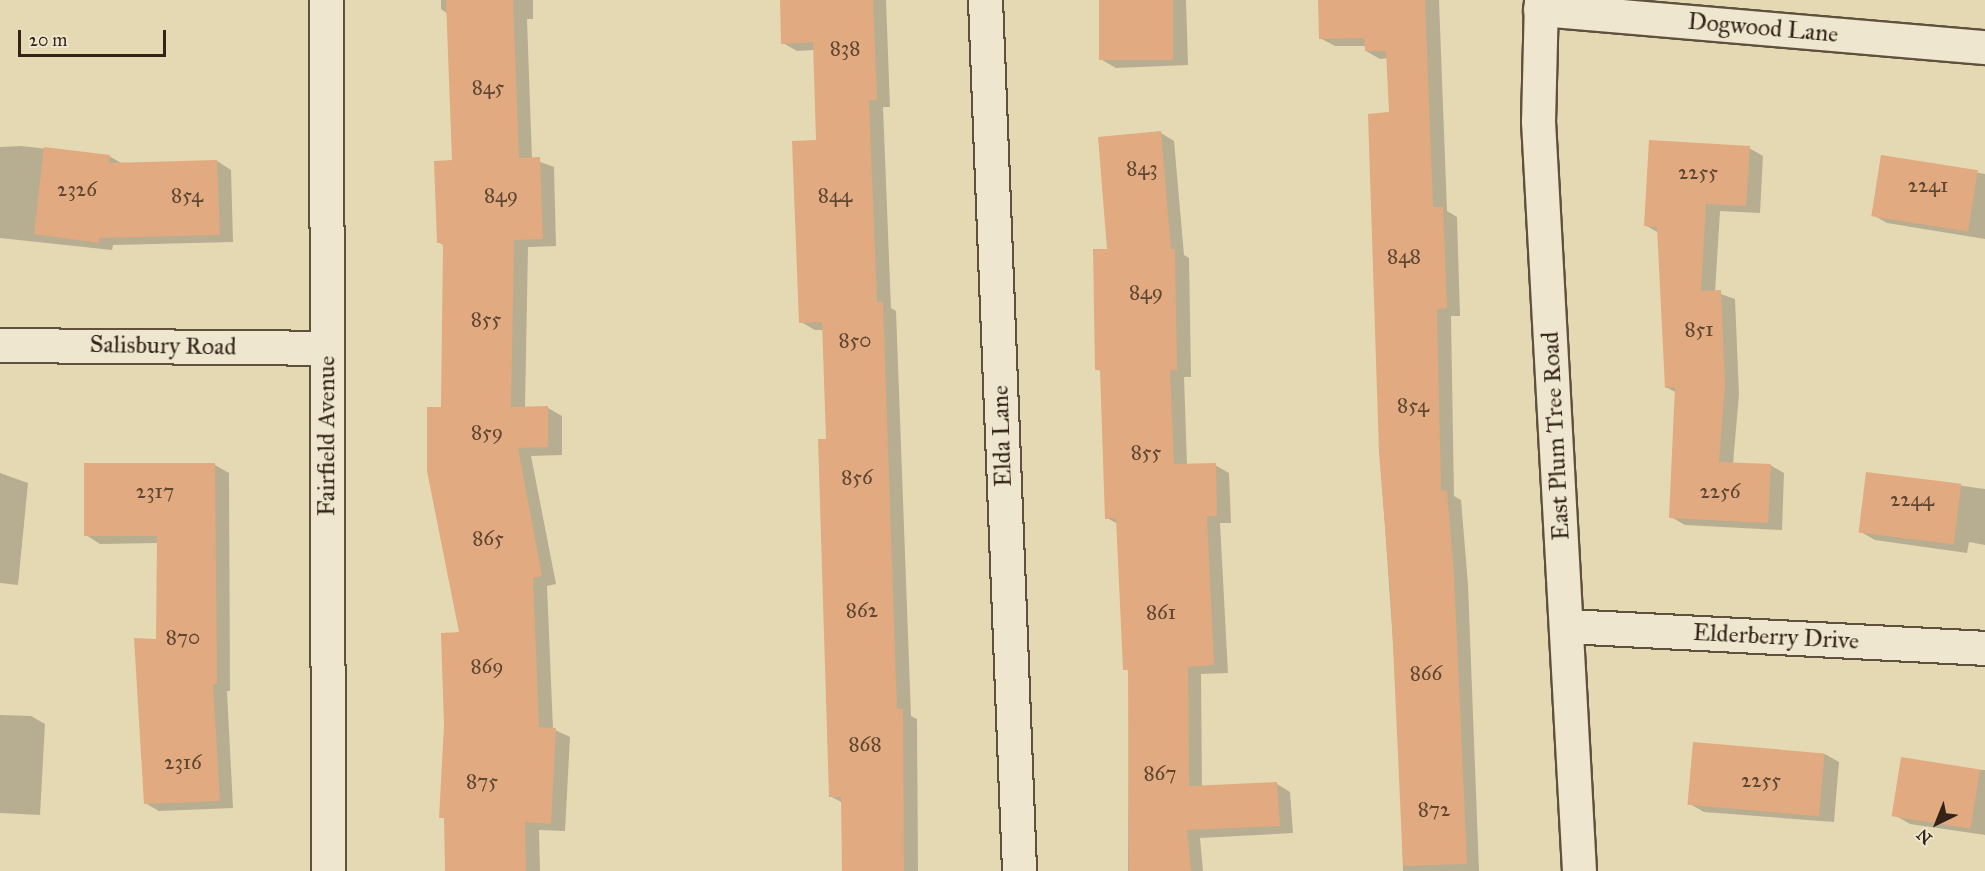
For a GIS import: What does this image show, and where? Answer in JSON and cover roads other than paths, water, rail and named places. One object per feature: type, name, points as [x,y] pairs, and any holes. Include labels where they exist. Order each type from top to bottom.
[{"type":"street","name":"Fairfield Avenue","points":[[326,0],[328,871]]},
{"type":"street","name":"Elda Lane","points":[[985,0],[1019,871]]},
{"type":"street","name":"Dogwood Lane","points":[[1540,5],[1985,47]]},
{"type":"street","name":"East Plum Tree Road","points":[[1540,5],[1538,121],[1580,871]]},
{"type":"street","name":"Salisbury Road","points":[[0,345],[327,348]]},
{"type":"street","name":"Elderberry Drive","points":[[1567,626],[1985,648]]}]
